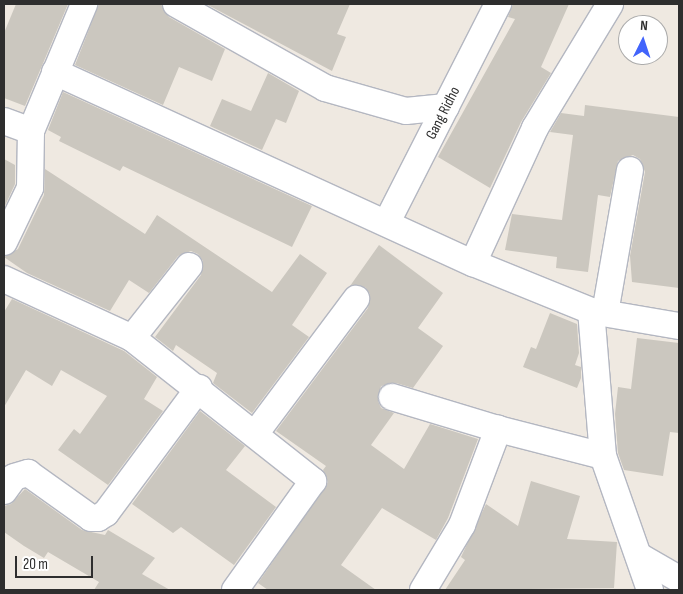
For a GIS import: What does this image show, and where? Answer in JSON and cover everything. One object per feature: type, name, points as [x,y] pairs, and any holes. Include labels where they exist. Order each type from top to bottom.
[{"type":"street","points":[[4,242],[30,188],[31,131],[84,4]]},
{"type":"street","points":[[176,4],[325,88],[406,111],[446,107]]},
{"type":"street","name":"Gang Ridho","points":[[387,222],[498,4]]},
{"type":"street","points":[[473,263],[535,128],[610,4]]},
{"type":"street","points":[[55,72],[387,222],[473,263],[598,312],[679,326]]},
{"type":"street","points":[[4,121],[31,131]]},
{"type":"street","points":[[630,170],[598,312],[603,456],[650,590]]},
{"type":"street","points":[[132,338],[189,266]]},
{"type":"street","points":[[6,283],[132,338],[199,388],[313,481],[240,588]]},
{"type":"street","points":[[255,434],[356,299]]},
{"type":"street","points":[[4,491],[14,477],[28,472],[91,518],[98,518],[106,513],[199,388]]},
{"type":"street","points":[[392,397],[498,429],[603,456]]},
{"type":"street","points":[[423,590],[462,525],[498,429]]},
{"type":"street","points":[[638,556],[679,579]]},
{"type":"building","points":[[16,4],[68,4],[25,106],[4,98],[4,33]]},
{"type":"building","points":[[99,4],[161,4],[169,17],[225,49],[212,81],[179,67],[163,105],[75,65]]},
{"type":"building","points":[[206,4],[350,4],[337,34],[346,37],[332,71]]},
{"type":"building","points":[[513,4],[569,4],[541,67],[551,73],[521,122],[490,188],[438,157],[515,19],[508,17]]},
{"type":"building","points":[[268,73],[299,91],[286,123],[276,119],[262,150],[210,126],[222,99],[251,111]]},
{"type":"building","points":[[63,92],[312,206],[292,247],[123,166],[120,171],[59,141],[61,137],[48,130]]},
{"type":"building","points":[[585,105],[679,117],[679,288],[632,282],[630,256],[645,172],[640,159],[633,155],[618,161],[610,197],[598,195],[588,272],[556,268],[557,257],[505,250],[512,214],[562,220],[573,135],[550,132],[561,113],[584,116]]},
{"type":"building","points":[[4,159],[15,165],[15,184],[4,208]]},
{"type":"building","points":[[45,169],[145,234],[157,215],[272,292],[300,254],[327,273],[292,325],[309,337],[252,413],[213,383],[217,373],[176,345],[173,351],[155,337],[201,275],[203,261],[198,254],[191,251],[178,256],[149,293],[129,280],[110,311],[27,273],[4,257],[18,249],[44,195]]},
{"type":"building","points":[[379,245],[443,293],[418,328],[443,346],[413,388],[396,383],[381,386],[378,401],[381,408],[394,413],[371,445],[404,469],[430,424],[478,439],[448,518],[436,540],[382,508],[341,565],[376,590],[268,590],[258,583],[328,482],[323,470],[326,466],[276,431],[368,308],[370,294],[365,287],[350,286]]},
{"type":"building","points":[[12,299],[124,351],[157,377],[144,399],[163,411],[108,485],[58,450],[74,429],[80,434],[107,396],[61,370],[52,386],[26,370],[4,407],[4,312]]},
{"type":"building","points":[[550,313],[577,324],[579,353],[575,365],[581,367],[581,378],[577,388],[523,367],[531,347],[536,349]]},
{"type":"building","points":[[637,338],[679,343],[679,433],[670,432],[663,476],[624,470],[618,453],[615,414],[618,387],[631,389]]},
{"type":"building","points":[[200,411],[245,446],[226,470],[276,507],[234,565],[181,527],[173,533],[132,504]]},
{"type":"building","points":[[531,481],[580,496],[567,539],[617,542],[614,588],[445,590],[465,560],[461,557],[486,504],[518,526]]},
{"type":"building","points":[[25,489],[82,530],[105,535],[108,530],[155,558],[142,574],[170,590],[94,590],[99,582],[48,552],[44,558],[24,546],[4,532],[4,506],[11,504]]}]
